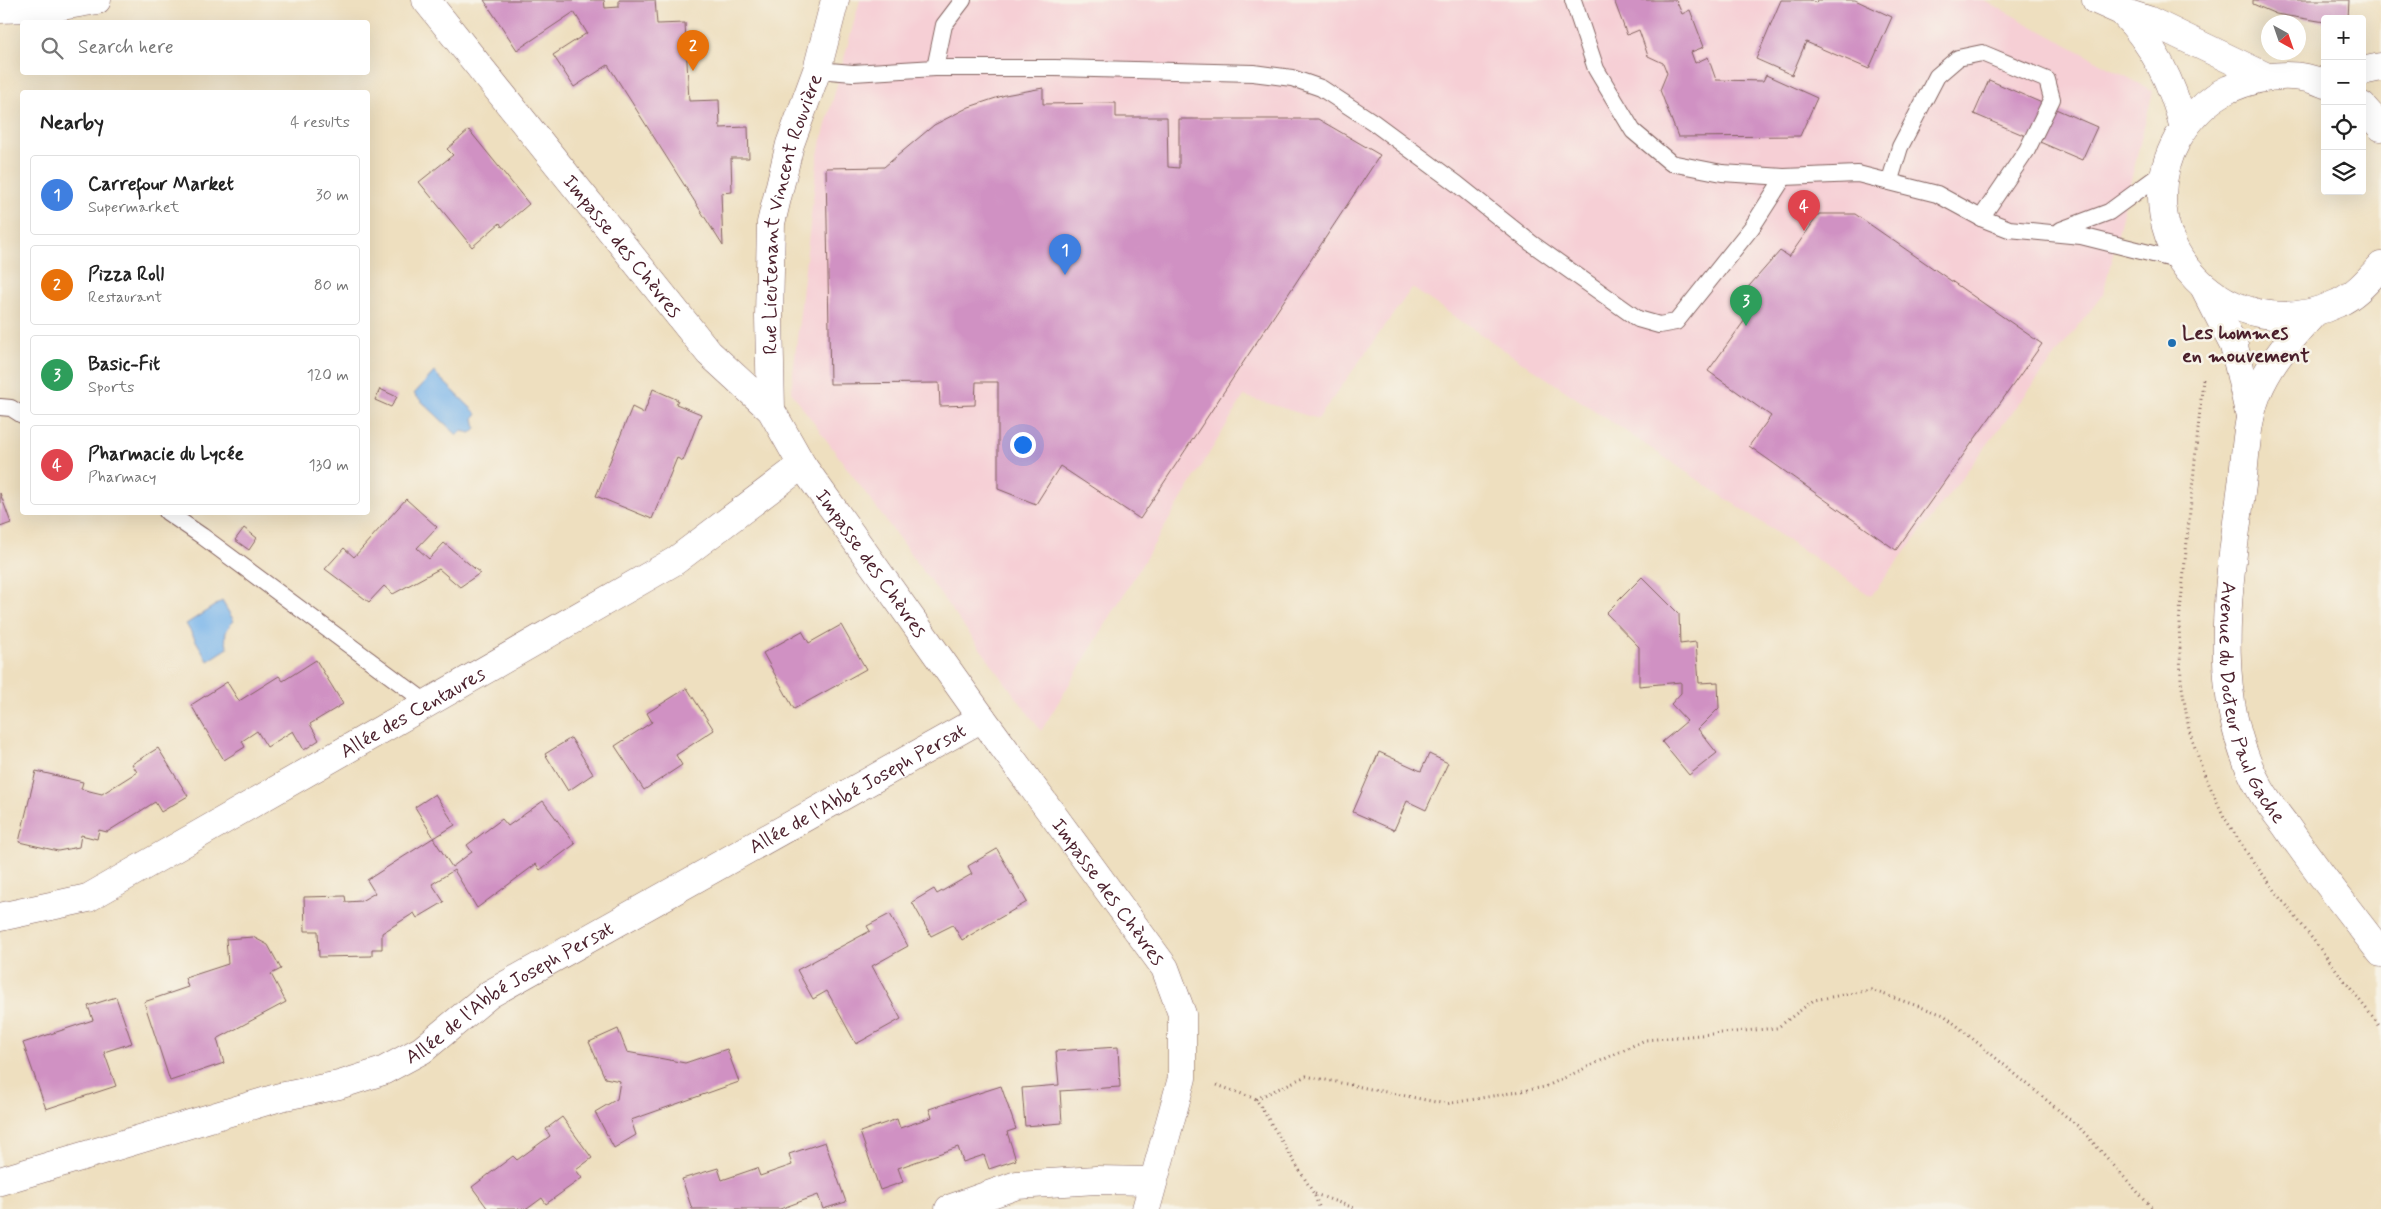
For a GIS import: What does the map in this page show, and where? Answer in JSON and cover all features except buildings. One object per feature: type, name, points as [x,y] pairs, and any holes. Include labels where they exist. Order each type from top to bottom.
[{"type":"street","points":[[0,9],[56,6],[97,0]]},
{"type":"street","name":"Impasse des Chèvres","points":[[426,0],[709,353],[771,410],[802,465],[982,718],[1165,968],[1182,1014],[1182,1078],[1146,1209]]},
{"type":"street","points":[[2096,0],[2123,12],[2148,20],[2267,77]]},
{"type":"street","name":"Rue Lieutenant Vincent Rouvière","points":[[771,410],[769,317],[771,222],[790,144],[817,70],[829,7]]},
{"type":"street","points":[[2123,12],[2140,30],[2160,63],[2171,86],[2184,128]]},
{"type":"street","points":[[2366,70],[2381,67]]},
{"type":"street","points":[[2321,81],[2291,76],[2267,77],[2243,83],[2220,93],[2200,109],[2184,128],[2172,148],[2165,171],[2162,202],[2168,233],[2181,261],[2204,287],[2228,304],[2256,314],[2285,316],[2314,313],[2340,303],[2372,286],[2381,266]]},
{"type":"street","points":[[2366,110],[2381,126]]},
{"type":"street","name":"Avenue du Docteur Paul Gache","points":[[2204,287],[2234,346],[2250,419]]},
{"type":"street","name":"Avenue du Docteur Paul Gache","points":[[2314,313],[2287,343],[2260,386],[2250,419],[2228,587],[2226,637],[2230,685],[2239,739],[2260,788],[2300,847],[2381,953]]},
{"type":"street","name":"Allée des Centaures","points":[[0,917],[88,898],[675,561],[802,465]]},
{"type":"street","name":"Allée de l'Abbé Joseph Persat","points":[[0,1181],[280,1096],[339,1085],[383,1071],[422,1050],[490,994],[982,718]]},
{"type":"street","points":[[948,1209],[1017,1185],[1096,1180],[1153,1181]]},
{"type":"lane","points":[[935,68],[944,25],[963,0]]},
{"type":"lane","points":[[1573,0],[1596,69],[1633,131],[1671,163],[1722,173],[1784,177],[1858,174],[1890,180],[1937,194],[1982,218],[2009,229],[2081,236],[2181,261]]},
{"type":"lane","points":[[1890,180],[1900,148],[1937,76],[1958,58],[1982,53],[2047,80],[2052,100],[2027,150],[1982,218]]},
{"type":"lane","points":[[817,70],[853,73],[935,68],[1055,68],[1253,73],[1292,78],[1321,88],[1373,122],[1457,184],[1531,244],[1638,319],[1659,325],[1676,322],[1752,227],[1784,177]]},
{"type":"lane","points":[[2051,233],[2079,225],[2109,212],[2165,171]]},
{"type":"lane","points":[[0,406],[11,408],[20,415]]},
{"type":"lane","points":[[171,515],[427,703]]},
{"type":"path","points":[[1256,1099],[1306,1076],[1446,1104],[1545,1087],[1645,1040],[1777,1028],[1814,1000],[1871,990],[1944,1016],[2079,1127],[2153,1209]]},
{"type":"path","points":[[1182,1078],[1207,1082],[1256,1099],[1314,1194],[1320,1209]]},
{"type":"path","points":[[1314,1194],[1357,1209]]},
{"type":"shaded area","points":[[860,0],[1984,0],[2153,91],[2103,294],[1871,596],[1412,288],[1318,419],[1244,396],[1041,731],[791,392],[818,154]]},
{"type":"water","points":[[434,372],[477,414],[474,418],[476,428],[471,433],[461,431],[457,435],[414,394]]},
{"type":"water","points":[[222,601],[234,621],[226,633],[228,648],[208,661],[186,624]]},
{"type":"place","name":"Pizza Roll","points":[[693,71]]},
{"type":"place","name":"Pharmacie du Lycée","points":[[1804,231]]},
{"type":"place","name":"Carrefour Market","points":[[1065,275]]},
{"type":"place","name":"Basic-Fit","points":[[1746,326]]},
{"type":"place","name":"Les hommes en mouvement","points":[[2172,343]]}]
